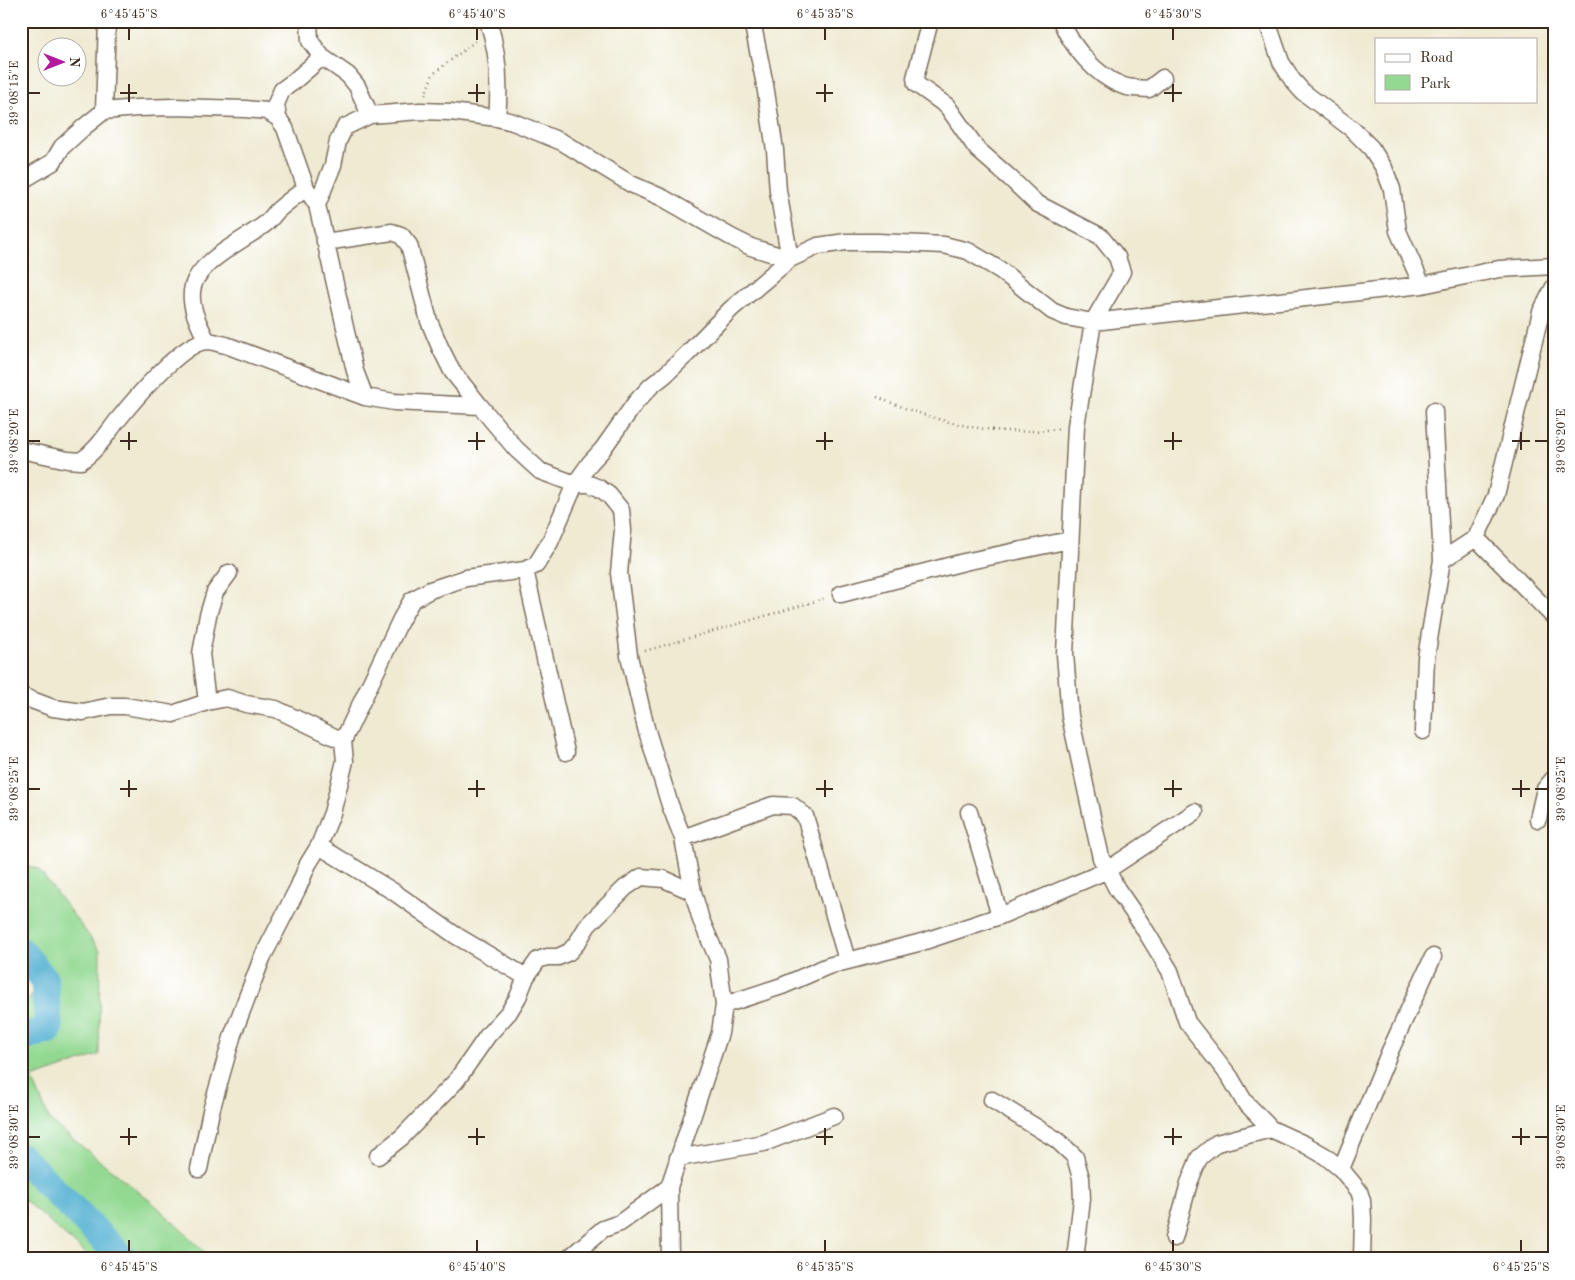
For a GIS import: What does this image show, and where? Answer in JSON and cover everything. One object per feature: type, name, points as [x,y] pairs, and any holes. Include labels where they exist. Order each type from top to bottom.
[{"type":"street","points":[[104,111],[107,21]]},
{"type":"street","points":[[309,21],[310,42],[322,57],[348,74],[357,86],[370,115]]},
{"type":"street","points":[[752,21],[768,104],[775,150],[778,191],[790,259]]},
{"type":"street","points":[[930,21],[915,78],[916,84],[947,106],[977,149],[1036,203],[1100,236],[1118,257],[1122,272],[1093,322],[1076,426],[1065,654],[1070,716],[1101,858],[1106,871],[1170,971],[1187,1022],[1230,1077],[1248,1106],[1271,1129],[1326,1156],[1359,1191],[1362,1201],[1362,1259]]},
{"type":"street","points":[[1061,21],[1066,33],[1075,46],[1101,75],[1123,86],[1149,89],[1163,78]]},
{"type":"street","points":[[1266,21],[1281,62],[1293,81],[1304,92],[1352,129],[1371,148],[1384,168],[1392,189],[1398,231],[1422,285]]},
{"type":"street","points":[[489,26],[500,84],[498,118]]},
{"type":"street","points":[[278,118],[276,104],[282,90],[322,57]]},
{"type":"street","points":[[21,181],[53,162],[62,147],[104,111],[137,108],[221,108],[267,111],[278,118],[286,128],[306,188],[316,204],[355,371],[365,397]]},
{"type":"street","points":[[316,204],[333,165],[338,141],[345,127],[370,115],[420,111],[498,118],[513,122],[562,142],[631,184],[663,198],[730,237],[751,247],[790,259]]},
{"type":"street","points":[[207,341],[195,316],[192,298],[193,286],[199,274],[213,261],[266,223],[278,210],[306,188]]},
{"type":"street","points":[[325,242],[392,232],[401,235],[408,245],[429,321],[452,371],[516,449],[540,471],[575,484],[589,484],[600,488],[621,510],[623,530],[619,573],[629,656],[646,728],[670,805],[683,838],[701,920],[718,959],[724,1005],[720,1033],[669,1187],[670,1259]]},
{"type":"street","points":[[199,1169],[211,1112],[233,1034],[262,958],[298,888],[308,864],[319,846],[332,813],[345,762],[343,741],[401,619],[412,600],[430,590],[466,578],[525,570],[536,565],[542,558],[575,484],[636,402],[651,386],[671,370],[731,309],[790,259],[818,246],[846,242],[944,245],[968,251],[1000,270],[1052,311],[1066,317],[1093,322],[1422,285],[1499,269],[1554,266]]},
{"type":"street","points":[[1442,560],[1476,538],[1496,495],[1541,312],[1554,288]]},
{"type":"street","points":[[21,450],[68,460],[82,461],[90,456],[118,419],[161,372],[189,347],[207,341],[226,345],[365,397],[394,402],[480,406]]},
{"type":"street","points":[[1423,731],[1426,658],[1442,560],[1434,411]]},
{"type":"street","points":[[1476,538],[1554,617]]},
{"type":"street","points":[[841,594],[964,562],[1070,540]]},
{"type":"street","points":[[525,570],[566,752]]},
{"type":"street","points":[[207,702],[201,654],[208,615],[215,592],[229,573]]},
{"type":"street","points":[[21,696],[53,708],[83,712],[111,706],[125,706],[173,714],[207,702],[227,698],[246,704],[276,709],[343,741]]},
{"type":"street","points":[[1538,819],[1545,789],[1554,778]]},
{"type":"street","points":[[683,838],[773,805],[794,806],[805,816],[847,960]]},
{"type":"street","points":[[969,812],[1000,916]]},
{"type":"street","points":[[724,1005],[782,986],[828,966],[922,942],[1000,916],[1106,871],[1195,812]]},
{"type":"street","points":[[319,846],[394,892],[455,935],[526,977]]},
{"type":"street","points":[[378,1156],[402,1137],[456,1081],[488,1035],[509,1012],[518,997],[526,977],[538,960],[547,957],[558,957],[569,952],[594,919],[624,888],[641,877],[664,879],[694,892]]},
{"type":"street","points":[[1340,1169],[1390,1051],[1433,957]]},
{"type":"street","points":[[992,1100],[1057,1140],[1075,1157],[1081,1178],[1082,1199],[1075,1259]]},
{"type":"street","points":[[678,1158],[764,1143],[834,1116]]},
{"type":"street","points":[[1174,1238],[1189,1183],[1199,1158],[1217,1143],[1271,1129]]},
{"type":"street","points":[[568,1259],[604,1229],[620,1223],[669,1187]]},
{"type":"path","points":[[420,111],[433,74],[489,26]]},
{"type":"path","points":[[877,398],[944,421],[986,430],[1036,432],[1076,426]]},
{"type":"path","points":[[629,656],[841,594]]},
{"type":"green space","points":[[21,864],[38,869],[100,950],[99,1055],[32,1078],[50,1121],[153,1203],[212,1259],[92,1259],[21,1197],[21,1014],[42,975],[21,954]]},
{"type":"waterway","points":[[21,951],[44,979],[49,1030],[21,1037]]},
{"type":"waterway","points":[[21,1157],[123,1259]]}]
